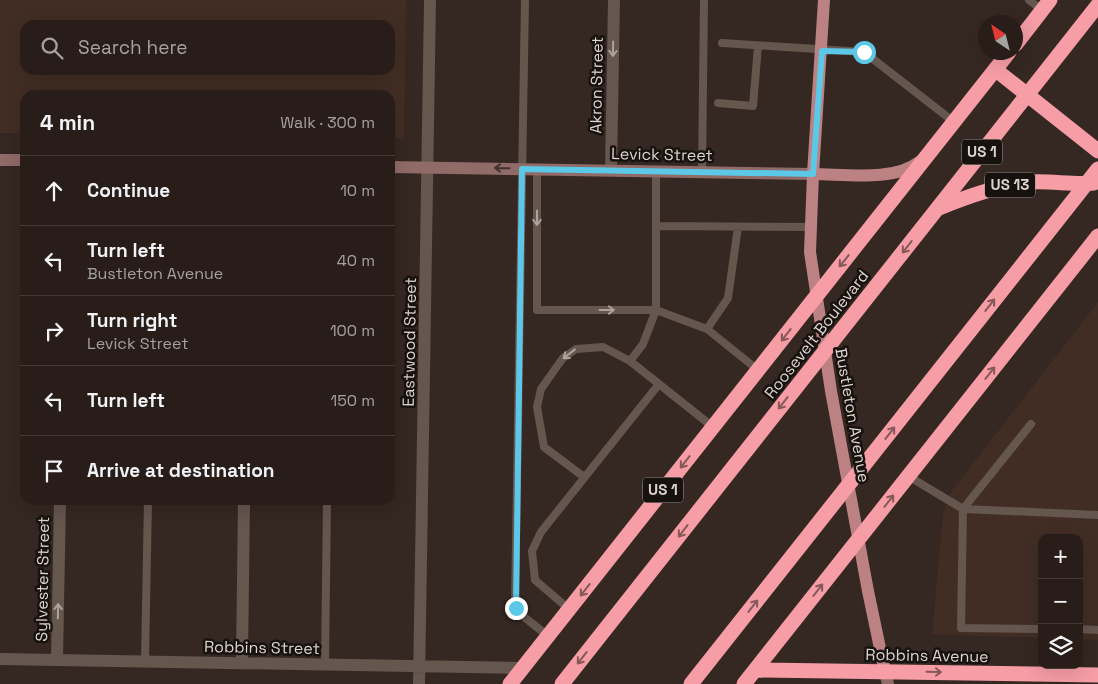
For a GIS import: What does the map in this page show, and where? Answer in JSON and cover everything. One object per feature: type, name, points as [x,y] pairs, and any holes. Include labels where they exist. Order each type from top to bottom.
[{"type":"highway","points":[[1023,35],[1046,5]]},
{"type":"highway","name":"Roosevelt Boulevard","points":[[562,684],[1098,5]]},
{"type":"highway","name":"Roosevelt Boulevard","points":[[510,684],[1003,60]]},
{"type":"highway","points":[[996,70],[1098,151]]},
{"type":"highway","points":[[691,684],[848,485],[1092,183],[1098,169]]},
{"type":"highway","name":"US 13","points":[[938,208],[990,189],[1012,185],[1033,182],[1092,183]]},
{"type":"highway","points":[[744,684],[1098,236]]},
{"type":"highway","name":"Robbins Avenue","points":[[755,670],[886,678],[1098,675]]},
{"type":"main road","name":"Bustleton Avenue","points":[[824,0],[810,252],[824,352],[886,678]]},
{"type":"main road","name":"Levick Street","points":[[395,167],[897,174],[914,166],[928,154]]},
{"type":"main road","points":[[0,160],[20,160]]},
{"type":"street","name":"Eastwood Street","points":[[419,684],[430,0]]},
{"type":"street","name":"Akron Street","points":[[611,170],[614,0]]},
{"type":"street","name":"Sylvester Street","points":[[57,660],[60,505]]},
{"type":"street","points":[[242,663],[244,505]]},
{"type":"street","name":"Robbins Street","points":[[0,659],[523,668]]},
{"type":"lane","points":[[525,0],[515,603],[518,613],[548,636]]},
{"type":"lane","points":[[702,172],[704,0]]},
{"type":"lane","points":[[1029,0],[1046,5]]},
{"type":"lane","points":[[722,43],[822,51],[864,52],[954,122]]},
{"type":"lane","points":[[718,104],[753,106],[758,46]]},
{"type":"lane","points":[[536,169],[537,310],[656,310],[707,329],[758,370]]},
{"type":"lane","points":[[630,361],[643,344],[656,310],[656,171]]},
{"type":"lane","points":[[656,226],[810,227]]},
{"type":"lane","points":[[707,329],[728,298],[738,227]]},
{"type":"lane","points":[[584,477],[544,447],[537,406],[540,389],[563,358],[576,349],[603,347],[630,361],[713,427]]},
{"type":"lane","points":[[570,610],[534,580],[532,551],[541,532],[659,384]]},
{"type":"lane","points":[[1030,424],[963,509],[961,628],[1038,629]]},
{"type":"lane","points":[[908,476],[963,509],[1098,515]]},
{"type":"lane","points":[[145,661],[148,505]]},
{"type":"lane","points":[[326,664],[327,505]]},
{"type":"lane","points":[[1083,629],[1098,630]]},
{"type":"shaded area","points":[[0,0],[406,0],[404,139],[395,138],[395,90],[20,90],[20,133],[0,133]]},
{"type":"shaded area","points":[[1098,302],[1098,640],[1083,639],[1083,534],[1038,534],[1038,638],[932,634],[943,514],[951,492]]},
{"type":"route","points":[[516,608],[522,169],[813,174],[822,51],[864,52]]}]
